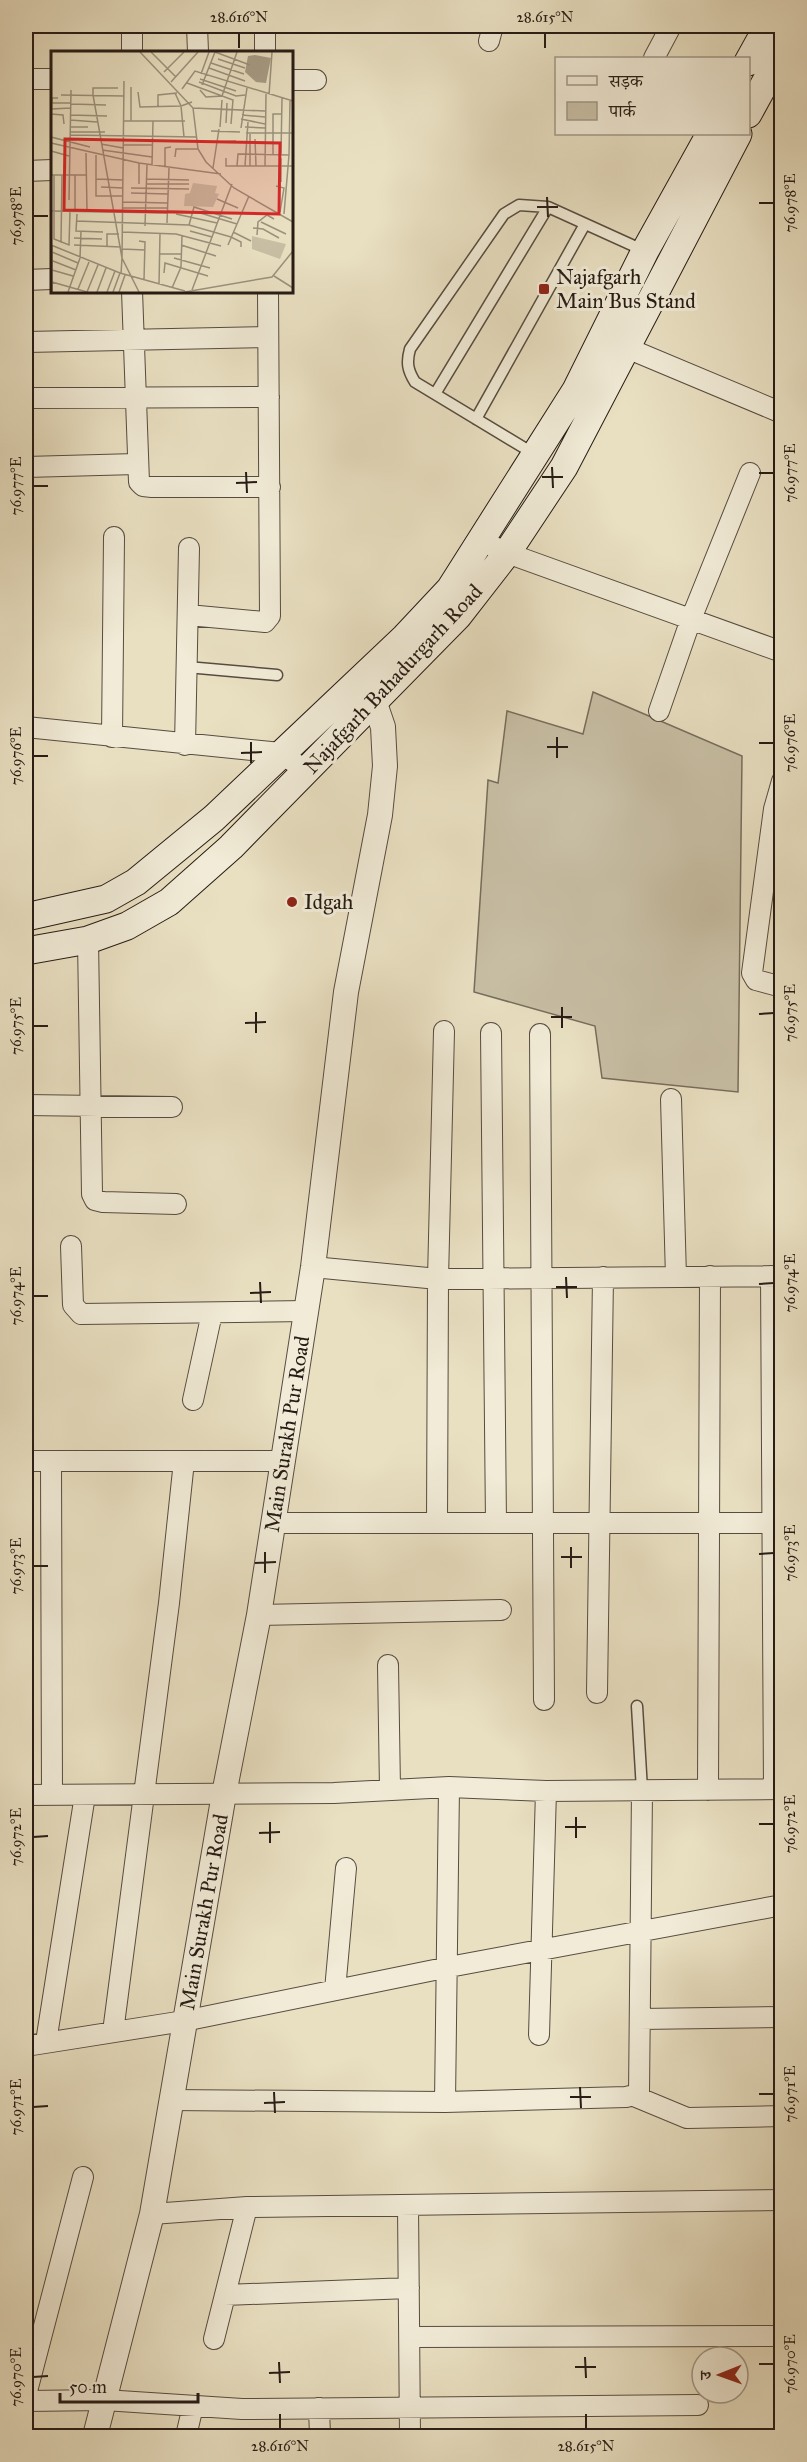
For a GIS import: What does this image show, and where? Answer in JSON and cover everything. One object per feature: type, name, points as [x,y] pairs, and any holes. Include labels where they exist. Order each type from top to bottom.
[{"type":"main road","points":[[750,58],[768,26]]},
{"type":"main road","points":[[750,110],[782,52]]},
{"type":"main road","name":"Najafgarh Bahadurgarh Road","points":[[26,951],[88,940],[127,926],[169,902],[231,847],[458,616],[507,553],[564,466],[614,342],[645,252],[709,135]]},
{"type":"main road","name":"Najafgarh Bahadurgarh Road","points":[[26,917],[106,899],[136,882],[214,818],[364,675],[450,589],[576,390],[614,342],[737,135]]},
{"type":"street","points":[[132,26],[132,51]]},
{"type":"street","points":[[197,26],[198,51]]},
{"type":"street","points":[[265,26],[266,51]]},
{"type":"street","points":[[655,57],[671,26]]},
{"type":"street","points":[[26,80],[51,79]]},
{"type":"street","points":[[292,80],[316,80]]},
{"type":"street","points":[[26,171],[51,170]]},
{"type":"street","points":[[26,280],[51,279]]},
{"type":"street","points":[[132,292],[136,464],[139,482],[143,486],[270,487]]},
{"type":"street","points":[[188,615],[269,620],[268,292]]},
{"type":"street","points":[[26,342],[268,338]]},
{"type":"street","points":[[614,342],[782,413]]},
{"type":"street","points":[[26,398],[269,397]]},
{"type":"street","points":[[26,466],[136,464]]},
{"type":"street","points":[[659,711],[691,619],[750,473]]},
{"type":"street","points":[[112,737],[114,537]]},
{"type":"street","points":[[482,541],[507,553],[691,619],[780,647]]},
{"type":"street","points":[[185,745],[189,548]]},
{"type":"street","name":"Main Surakh Pur Road","points":[[95,2436],[152,2214],[224,1794],[259,1615],[313,1267],[346,992],[380,815],[385,766],[383,727],[376,700],[364,675]]},
{"type":"street","points":[[26,727],[281,753],[306,771]]},
{"type":"street","points":[[782,781],[774,809],[752,973],[756,980],[782,987]]},
{"type":"street","points":[[88,940],[92,1194],[95,1200],[176,1204]]},
{"type":"street","points":[[437,1523],[438,1279],[444,1031]]},
{"type":"street","points":[[491,1033],[496,1523]]},
{"type":"street","points":[[540,1034],[544,1700]]},
{"type":"street","points":[[671,1099],[676,1277]]},
{"type":"street","points":[[26,1105],[172,1107]]},
{"type":"street","points":[[71,1246],[73,1305],[81,1314],[305,1311]]},
{"type":"street","points":[[26,1795],[334,1793],[449,1787],[546,1791],[778,1789],[776,1276],[438,1279],[313,1267]]},
{"type":"street","points":[[708,1790],[710,1276]]},
{"type":"street","points":[[597,1693],[603,1277]]},
{"type":"street","points":[[193,1401],[212,1313]]},
{"type":"street","points":[[26,1461],[282,1461]]},
{"type":"street","points":[[51,1461],[52,1795]]},
{"type":"street","points":[[113,2032],[169,1603],[184,1461]]},
{"type":"street","points":[[273,1523],[777,1523]]},
{"type":"street","points":[[259,1615],[501,1610]]},
{"type":"street","points":[[388,1665],[390,1789]]},
{"type":"street","points":[[445,2102],[449,1967],[449,1787]]},
{"type":"street","points":[[634,2096],[639,2094],[641,2086],[642,1790]]},
{"type":"street","points":[[539,2035],[546,1791]]},
{"type":"street","points":[[46,2042],[85,1795]]},
{"type":"street","points":[[335,1990],[346,1868]]},
{"type":"street","points":[[26,2046],[184,2021],[449,1967],[782,1905]]},
{"type":"street","points":[[640,2019],[782,2017]]},
{"type":"street","points":[[170,2100],[445,2102],[634,2096],[687,2118],[782,2116]]},
{"type":"street","points":[[26,2395],[82,2177]]},
{"type":"street","points":[[152,2214],[247,2207],[782,2200]]},
{"type":"street","points":[[408,2205],[410,2436]]},
{"type":"street","points":[[214,2339],[247,2207]]},
{"type":"street","points":[[225,2295],[409,2288]]},
{"type":"street","points":[[410,2337],[782,2336]]},
{"type":"street","points":[[26,2401],[104,2400],[242,2409],[698,2405]]},
{"type":"street","points":[[186,2436],[193,2406]]},
{"type":"street","points":[[320,2408],[320,2436]]},
{"type":"lane","points":[[536,455],[415,382],[409,373],[407,360],[410,349],[504,214],[519,205],[548,207],[645,252]]},
{"type":"lane","points":[[435,394],[548,207]]},
{"type":"lane","points":[[476,419],[585,224]]},
{"type":"lane","points":[[187,667],[277,675]]},
{"type":"lane","points":[[637,1706],[642,1790]]},
{"type":"green space","points":[[593,692],[742,756],[738,1092],[602,1078],[595,1026],[474,992],[488,780],[498,783],[507,711],[583,734]]},
{"type":"place","name":"Najafgarh Main Bus Stand","points":[[544,289]]},
{"type":"place","name":"Idgah","points":[[292,902]]}]
